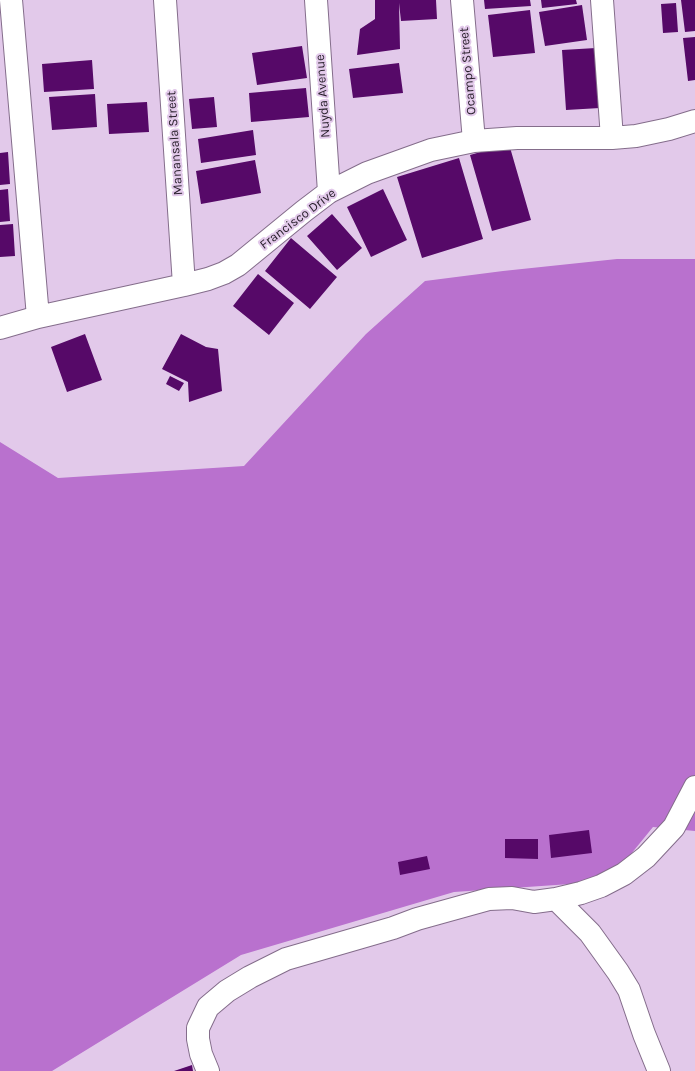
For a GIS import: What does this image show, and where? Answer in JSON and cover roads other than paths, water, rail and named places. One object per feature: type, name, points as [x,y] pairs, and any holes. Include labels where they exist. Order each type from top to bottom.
[{"type":"street","points":[[11,0],[38,317]]},
{"type":"street","name":"Manansala Street","points":[[165,0],[184,285]]},
{"type":"street","name":"Nuyda Avenue","points":[[316,0],[330,192]]},
{"type":"street","name":"Ocampo Street","points":[[462,0],[474,141]]},
{"type":"street","points":[[602,0],[612,138]]},
{"type":"street","name":"Francisco Drive","points":[[0,328],[38,317],[184,285],[224,273],[238,265],[304,210],[330,192],[366,173],[431,150],[474,141],[517,138],[612,138],[636,136],[669,129],[695,121]]},
{"type":"street","points":[[208,1071],[201,1054],[198,1039],[198,1028],[208,1007],[227,991],[250,977],[286,959],[488,898],[512,898],[534,902],[556,899],[601,886],[624,874],[646,858],[674,827],[695,787]]},
{"type":"street","points":[[556,899],[590,933],[629,990],[644,1034],[659,1071]]}]
